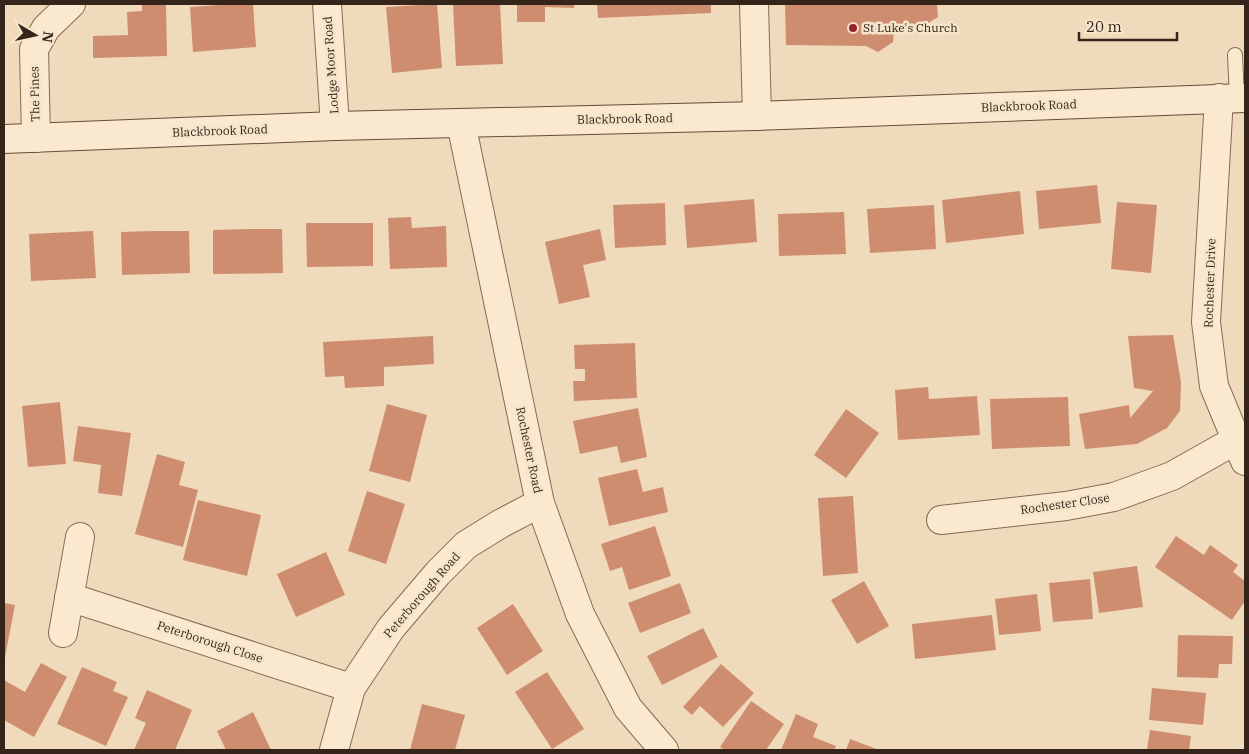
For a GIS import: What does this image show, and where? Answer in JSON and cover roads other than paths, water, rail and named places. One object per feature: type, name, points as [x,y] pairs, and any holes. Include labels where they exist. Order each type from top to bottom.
[{"type":"street","name":"The Pines","points":[[36,138],[34,49],[46,28],[71,4]]},
{"type":"street","name":"Lodge Moor Road","points":[[327,4],[335,126]]},
{"type":"street","points":[[754,4],[757,116]]},
{"type":"street","name":"Blackbrook Road","points":[[4,139],[335,126],[757,116],[1234,98]]},
{"type":"street","name":"Rochester Drive","points":[[1234,98],[1206,322],[1214,386],[1241,450]]},
{"type":"street","name":"Rochester Road","points":[[461,123],[540,503],[580,614],[628,708],[664,750]]},
{"type":"street","name":"Rochester Close","points":[[941,520],[1066,506],[1114,497],[1241,450]]},
{"type":"street","name":"Peterborough Road","points":[[334,750],[351,688],[392,628],[438,573],[466,545],[540,503]]},
{"type":"street","points":[[63,633],[80,537]]},
{"type":"street","name":"Peterborough Close","points":[[69,597],[351,688]]},
{"type":"lane","points":[[1234,98],[1235,55]]},
{"type":"place","name":"St Luke's Church","points":[[853,28]]}]
